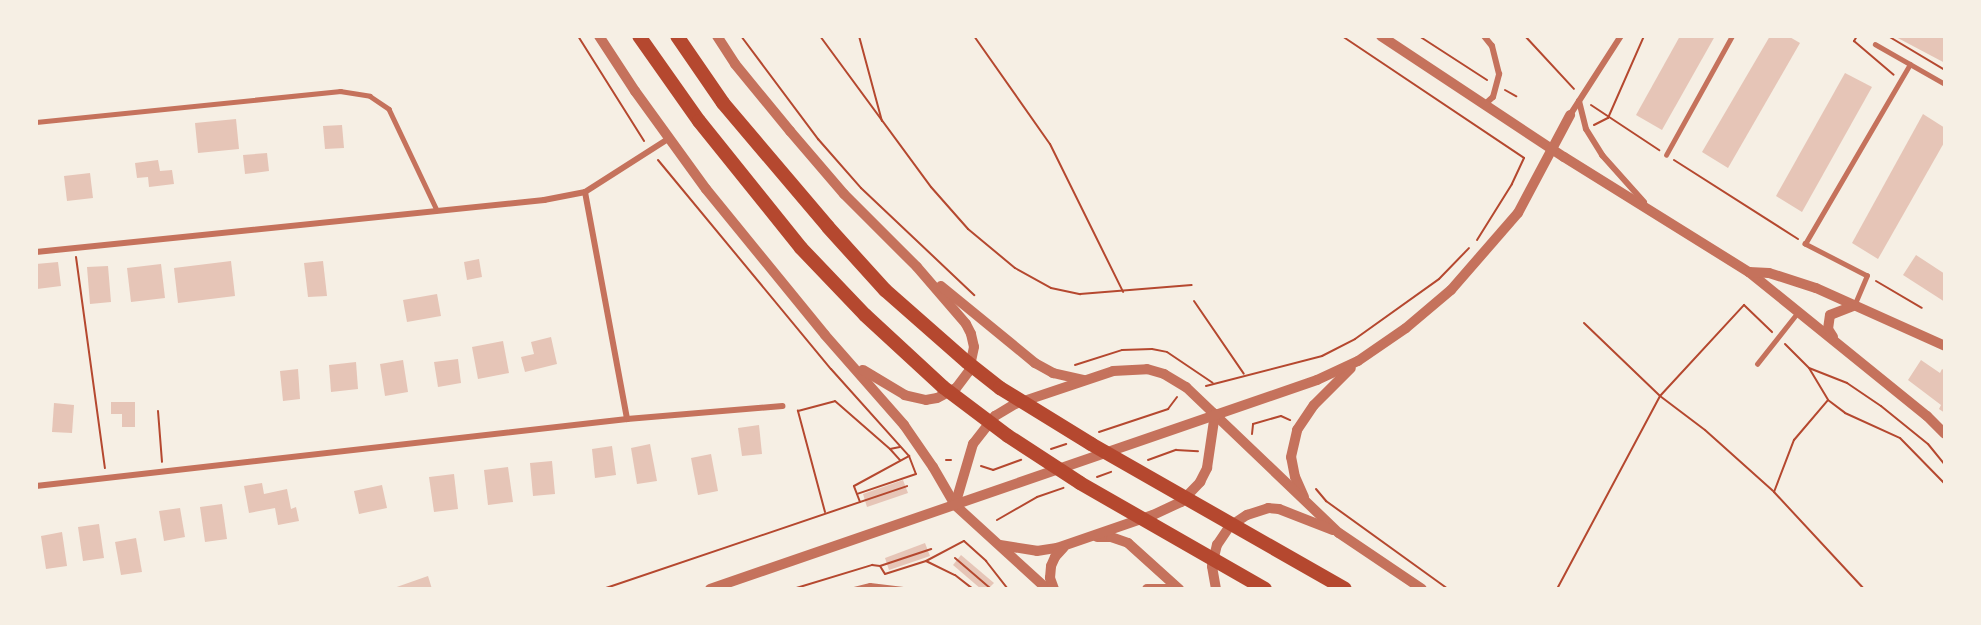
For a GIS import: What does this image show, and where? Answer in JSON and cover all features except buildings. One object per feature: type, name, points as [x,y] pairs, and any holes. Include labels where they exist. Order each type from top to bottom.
[{"type":"highway","points":[[639,36],[699,121],[801,248],[865,315],[934,379],[1008,436],[1090,489],[1265,589]]},
{"type":"highway","points":[[677,36],[723,103],[828,227],[885,290],[967,362],[1000,388],[1091,444],[1345,589]]},
{"type":"street","points":[[599,36],[668,139],[845,358],[890,407],[919,445],[954,505],[1047,589]]},
{"type":"street","points":[[717,36],[735,64],[790,131],[844,194],[917,267],[966,324],[971,334],[973,359],[964,380],[956,388],[937,398],[915,399],[877,380],[845,358]]},
{"type":"street","points":[[1381,36],[1551,149],[1749,272],[1927,416],[1945,434]]},
{"type":"street","points":[[1484,36],[1492,46],[1498,61],[1497,86],[1493,98],[1484,105]]},
{"type":"street","points":[[710,589],[1317,380],[1358,361],[1406,328],[1451,290],[1518,213],[1570,115],[1621,36]]},
{"type":"street","points":[[1579,101],[1586,129],[1602,155],[1652,212]]},
{"type":"street","points":[[36,252],[544,200],[585,192],[668,139]]},
{"type":"street","points":[[585,192],[627,419]]},
{"type":"street","points":[[917,267],[1035,363],[1053,373],[1085,380]]},
{"type":"street","points":[[1749,272],[1768,273],[1794,280],[1945,346]]},
{"type":"street","points":[[1836,342],[1828,329],[1830,315],[1854,306]]},
{"type":"street","points":[[1307,502],[1293,467],[1292,448],[1297,430],[1314,405],[1358,361]]},
{"type":"street","points":[[954,505],[973,444],[995,416],[1015,404],[1085,380],[1131,368],[1155,371],[1180,383],[1339,533],[1422,589]]},
{"type":"street","points":[[36,486],[107,480],[627,419],[783,406]]},
{"type":"street","points":[[999,544],[1037,551],[1067,544],[1169,509],[1192,492],[1207,468],[1215,414]]},
{"type":"street","points":[[1216,589],[1212,566],[1217,545],[1229,527],[1247,515],[1268,508],[1280,509],[1339,533]]},
{"type":"street","points":[[1087,537],[1111,537],[1128,543],[1179,589]]},
{"type":"street","points":[[1054,589],[1050,578],[1051,566],[1055,557],[1067,544]]},
{"type":"street","points":[[1147,589],[1169,589]]},
{"type":"lane","points":[[1666,155],[1732,36]]},
{"type":"lane","points":[[1875,44],[1945,84]]},
{"type":"lane","points":[[1854,306],[1867,276],[1805,244],[1910,64]]},
{"type":"lane","points":[[36,122],[340,91],[370,96],[389,109],[437,210]]},
{"type":"lane","points":[[1757,364],[1798,312]]},
{"type":"lane","points":[[854,589],[870,585],[903,589]]},
{"type":"path","points":[[578,36],[644,141]]},
{"type":"path","points":[[741,36],[818,139],[861,188],[975,296]]},
{"type":"path","points":[[820,36],[931,188],[968,230],[1015,268],[1051,288],[1080,294],[1192,285]]},
{"type":"path","points":[[859,36],[882,123]]},
{"type":"path","points":[[974,36],[1050,144],[1123,292]]},
{"type":"path","points":[[1206,386],[1244,374],[1322,356],[1355,339],[1439,279],[1475,242],[1512,184],[1524,158],[1342,36]]},
{"type":"path","points":[[1419,36],[1516,96]]},
{"type":"path","points":[[1608,118],[1644,36]]},
{"type":"path","points":[[1857,36],[1854,41],[1901,81]]},
{"type":"path","points":[[1888,36],[1945,70]]},
{"type":"path","points":[[658,160],[831,369],[909,456],[916,474],[857,494]]},
{"type":"path","points":[[75,248],[107,480]]},
{"type":"path","points":[[1867,276],[1923,308]]},
{"type":"path","points":[[1194,301],[1244,374]]},
{"type":"path","points":[[1557,589],[1660,396],[1744,305],[1809,368],[1828,400],[1845,413],[1900,438],[1945,484]]},
{"type":"path","points":[[1584,323],[1660,396],[1705,430],[1774,492],[1864,589]]},
{"type":"path","points":[[1072,365],[1122,350],[1152,349],[1167,352],[1213,383]]},
{"type":"path","points":[[1809,368],[1847,383],[1881,406],[1928,444],[1945,465]]},
{"type":"path","points":[[825,512],[798,411],[835,400],[890,449],[900,461]]},
{"type":"path","points":[[1774,492],[1794,440],[1828,400]]},
{"type":"path","points":[[158,411],[162,463]]},
{"type":"path","points":[[1253,424],[1281,416],[1292,422]]},
{"type":"path","points":[[1251,420],[1252,436]]},
{"type":"path","points":[[890,449],[901,447]]},
{"type":"path","points":[[860,502],[854,486],[909,456]]},
{"type":"path","points":[[946,460],[951,460]]},
{"type":"path","points":[[1311,482],[1326,501],[1448,589]]},
{"type":"path","points":[[603,589],[907,486]]},
{"type":"path","points":[[880,566],[885,574],[926,561],[965,539],[1008,589]]},
{"type":"path","points":[[793,589],[872,565],[880,566],[932,549]]},
{"type":"path","points":[[955,558],[991,589]]},
{"type":"path","points":[[926,561],[955,575],[973,589]]},
{"type":"path","points":[[1001,589],[1004,586]]}]
